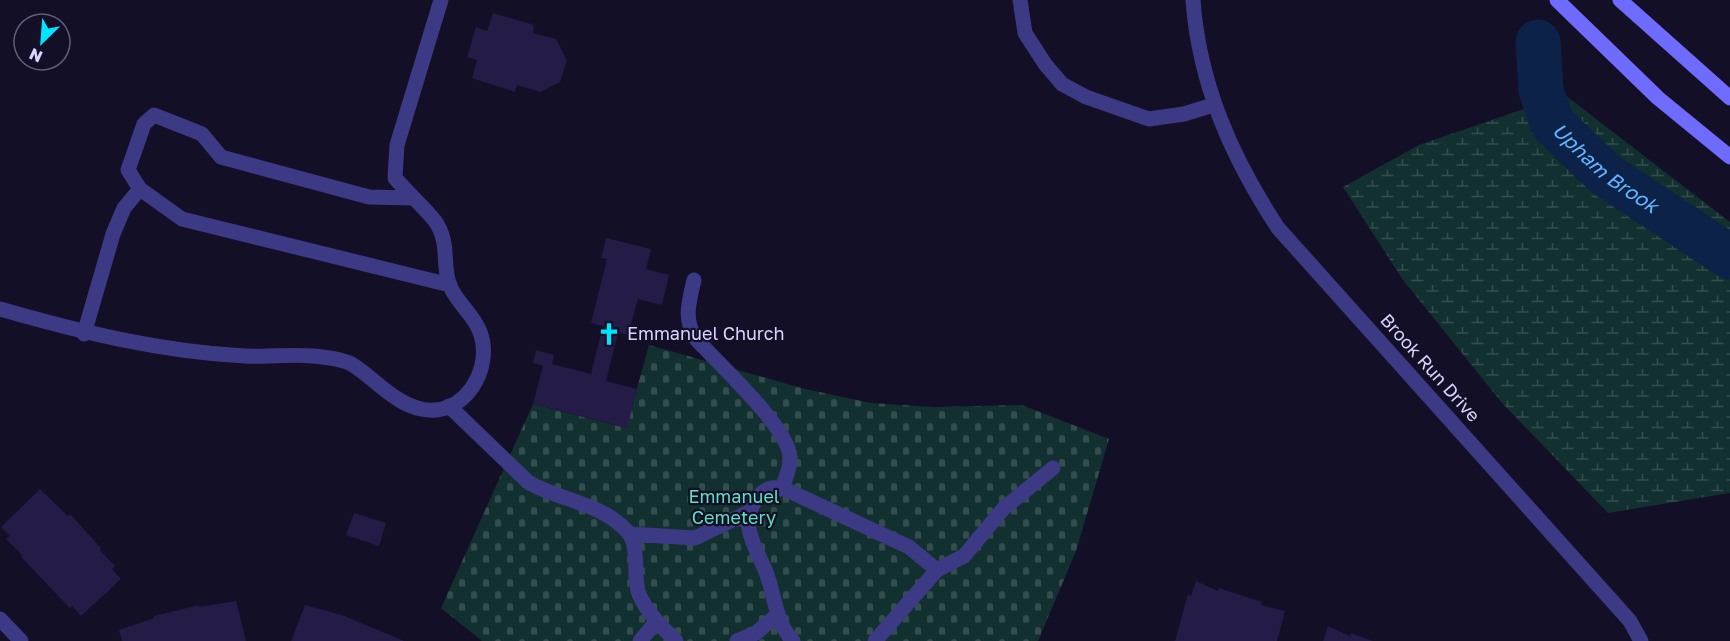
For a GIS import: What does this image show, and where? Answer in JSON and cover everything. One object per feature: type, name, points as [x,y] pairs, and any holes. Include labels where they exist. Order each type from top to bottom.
[{"type":"main road","points":[[1557,0],[1658,98],[1730,157]]},
{"type":"main road","points":[[1620,0],[1730,98]]},
{"type":"street","points":[[0,309],[84,334],[244,356],[314,356],[351,364],[400,399],[422,409],[443,409],[463,400],[474,384],[485,349],[480,330],[450,285],[446,242],[434,221],[395,178],[397,146],[441,0]]},
{"type":"street","points":[[1020,0],[1025,33],[1045,64],[1062,84],[1070,89],[1149,119],[1184,114],[1213,105]]},
{"type":"street","name":"Brook Run Drive","points":[[1193,0],[1195,30],[1213,105],[1245,174],[1278,228],[1630,621],[1641,641]]},
{"type":"street","points":[[412,198],[369,197],[221,157],[202,134],[154,115],[144,124],[128,170],[140,189],[182,219],[450,285]]},
{"type":"street","points":[[84,334],[113,234],[124,208],[140,189]]},
{"type":"street","points":[[694,279],[686,318],[688,327],[696,339],[768,416],[786,443],[790,457],[782,488]]},
{"type":"street","points":[[449,406],[528,482],[543,490],[598,509],[614,519],[629,534],[639,593],[656,622],[676,641]]},
{"type":"street","points":[[875,641],[937,570],[964,556],[1004,508],[1053,468]]},
{"type":"street","points":[[793,641],[781,624],[766,571],[747,526],[749,512],[764,491],[773,486],[782,488],[909,547],[937,570]]},
{"type":"street","points":[[629,534],[695,538],[749,512]]},
{"type":"street","points":[[737,641],[756,633],[778,614]]},
{"type":"street","points":[[0,619],[21,641]]},
{"type":"street","points":[[640,641],[656,622]]},
{"type":"green space","points":[[1565,95],[1730,222],[1730,493],[1608,513],[1502,403],[1403,280],[1343,187],[1419,145]]},
{"type":"green space","name":"Emmanuel Cemetery","points":[[649,345],[805,389],[871,403],[933,407],[1022,405],[1109,439],[1076,551],[1038,641],[482,641],[441,608],[533,404],[626,428]]},
{"type":"building","points":[[493,13],[534,25],[533,33],[556,39],[567,60],[560,82],[540,92],[517,85],[515,92],[472,78],[477,60],[467,57],[476,27],[487,31]]},
{"type":"building","name":"Emmanuel Church","points":[[606,238],[651,249],[646,269],[669,275],[662,305],[638,299],[628,335],[618,333],[606,381],[637,389],[627,428],[533,404],[543,366],[533,363],[536,350],[554,355],[552,364],[591,374],[603,326],[591,323],[607,259],[601,258]]},
{"type":"building","points":[[40,489],[68,516],[70,514],[101,548],[100,550],[115,566],[112,569],[121,579],[81,616],[72,606],[70,608],[21,557],[23,556],[6,539],[10,536],[1,527]]},
{"type":"building","points":[[354,513],[386,523],[379,546],[346,535]]},
{"type":"building","points":[[1196,581],[1218,591],[1219,588],[1262,602],[1261,605],[1285,611],[1277,641],[1175,641],[1188,594],[1191,596]]},
{"type":"building","points":[[236,601],[246,641],[122,641],[119,630],[154,618],[154,616],[199,605],[199,607]]},
{"type":"building","points":[[305,605],[342,615],[404,641],[291,641]]},
{"type":"building","points":[[1328,626],[1350,636],[1351,633],[1373,641],[1323,641]]},
{"type":"waterway","name":"Upham Brook","points":[[1538,42],[1541,90],[1552,123],[1606,175],[1730,257]]},
{"type":"place","name":"Emmanuel Church","points":[[609,334]]}]
